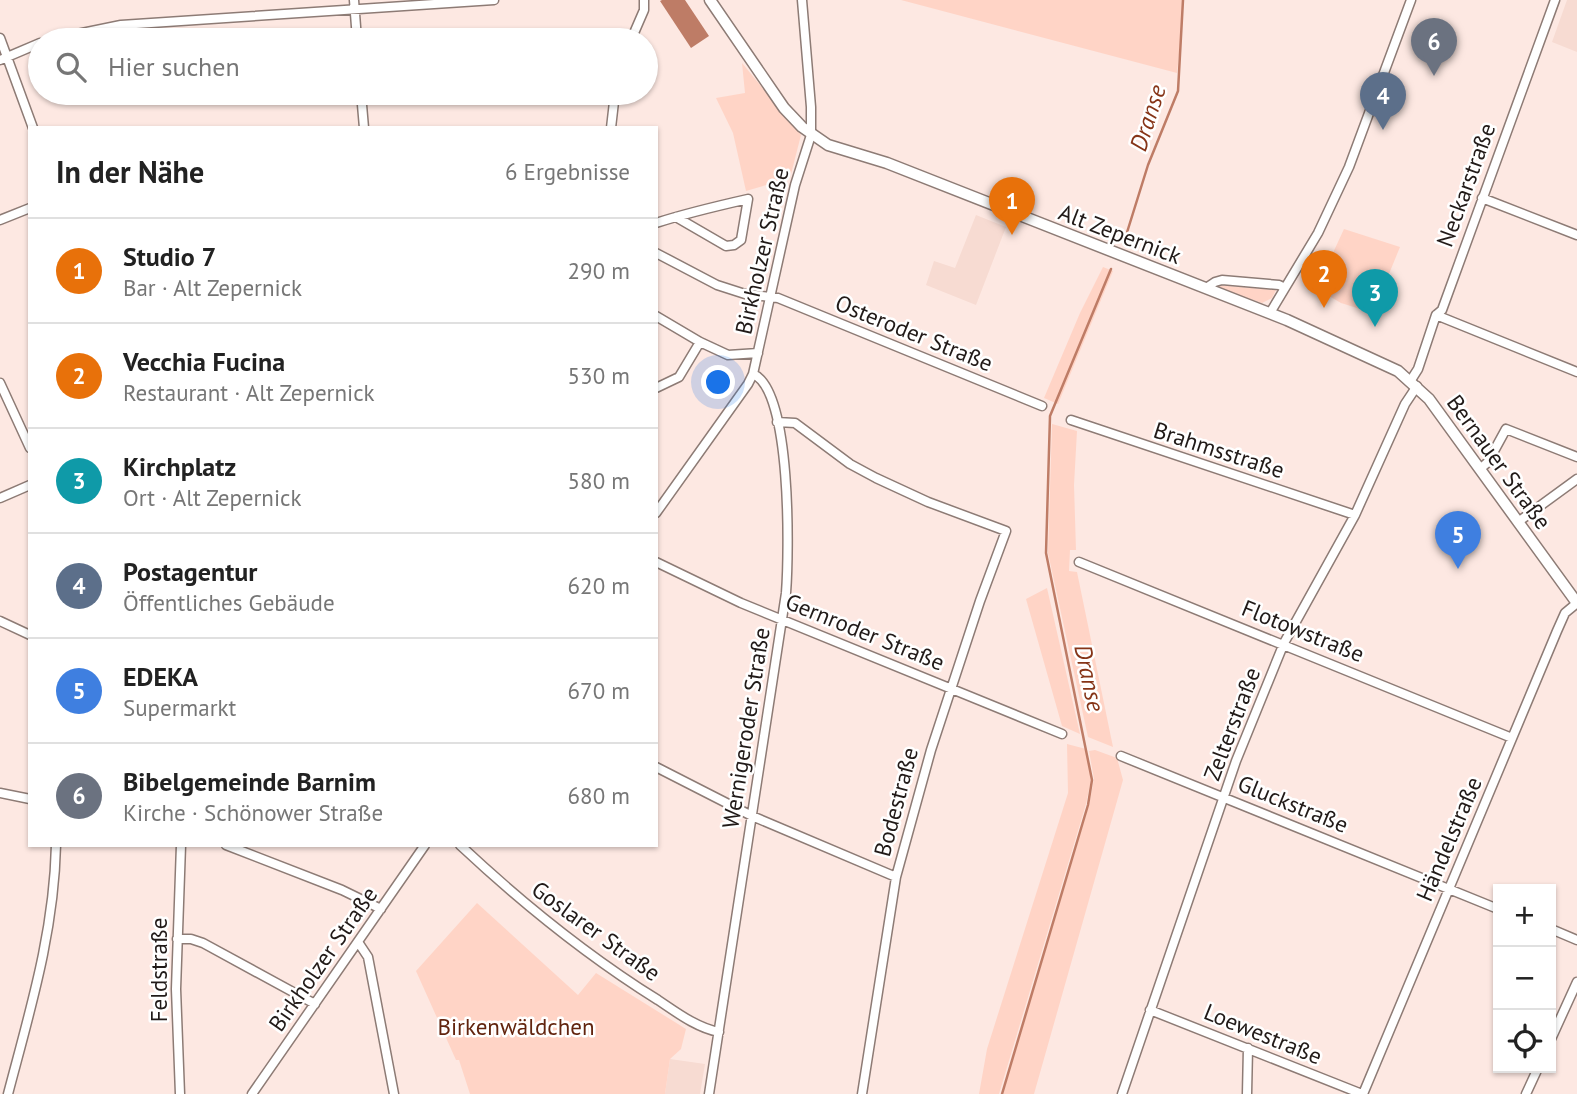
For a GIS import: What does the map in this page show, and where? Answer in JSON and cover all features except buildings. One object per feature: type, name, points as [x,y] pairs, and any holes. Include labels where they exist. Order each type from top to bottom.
[{"type":"main road","points":[[710,0],[784,108],[811,135]]},
{"type":"main road","name":"Alt Zepernick","points":[[811,135],[828,145],[887,163],[1270,313],[1398,371],[1414,383]]},
{"type":"main road","name":"Bernauer Straße","points":[[1414,383],[1453,430],[1577,603]]},
{"type":"street","points":[[106,28],[355,4],[494,0]]},
{"type":"street","points":[[636,28],[644,10],[644,0]]},
{"type":"street","name":"Birkholzer Straße","points":[[658,510],[753,374],[795,184],[811,135],[802,0]]},
{"type":"street","points":[[1270,313],[1318,233],[1349,167],[1411,0]]},
{"type":"street","name":"Neckarstraße","points":[[1414,383],[1436,315],[1442,310],[1555,0]]},
{"type":"street","points":[[355,4],[356,28]]},
{"type":"street","points":[[0,38],[4,59],[32,126]]},
{"type":"street","points":[[4,59],[28,48]]},
{"type":"street","points":[[362,105],[364,126]]},
{"type":"street","points":[[611,126],[614,105]]},
{"type":"street","points":[[1482,198],[1577,235]]},
{"type":"street","points":[[658,222],[701,209],[748,199],[741,240],[734,245],[726,246],[676,217]]},
{"type":"street","points":[[1,220],[28,209]]},
{"type":"street","name":"Osteroder Straße","points":[[658,254],[717,285],[745,294],[770,297],[1042,406]]},
{"type":"street","points":[[1206,288],[1222,280],[1279,285],[1285,288]]},
{"type":"street","points":[[1436,315],[1577,372]]},
{"type":"street","points":[[658,317],[728,355],[758,354]]},
{"type":"street","points":[[658,387],[679,377],[700,342]]},
{"type":"street","name":"Wernigeroder Straße","points":[[709,1094],[786,593],[788,518],[785,474],[777,422],[766,385],[761,378],[753,374]]},
{"type":"street","points":[[0,383],[28,444]]},
{"type":"street","name":"Zelterstraße","points":[[1122,1094],[1238,756],[1284,643],[1356,515],[1414,383]]},
{"type":"street","name":"Brahmsstraße","points":[[1071,420],[1356,515]]},
{"type":"street","name":"Bodestraße","points":[[777,422],[796,423],[850,464],[876,478],[928,502],[1006,531],[950,687],[921,779],[896,877],[862,1094]]},
{"type":"street","points":[[1480,470],[1488,462],[1506,429],[1577,457]]},
{"type":"street","points":[[1518,522],[1577,479]]},
{"type":"street","points":[[0,498],[28,486]]},
{"type":"street","name":"Flotowstraße","points":[[1079,562],[1284,643],[1512,738]]},
{"type":"street","name":"Gernroder Straße","points":[[658,563],[782,620],[1062,734]]},
{"type":"street","name":"Händelstraße","points":[[1362,1094],[1565,613],[1577,603]]},
{"type":"street","points":[[0,621],[28,634]]},
{"type":"street","name":"Gluckstraße","points":[[1121,756],[1493,907]]},
{"type":"street","points":[[658,767],[752,816],[896,877]]},
{"type":"street","points":[[0,793],[28,799]]},
{"type":"street","points":[[8,1094],[51,918],[56,847]]},
{"type":"street","name":"Feldstraße","points":[[180,1094],[177,939],[181,847]]},
{"type":"street","points":[[231,847],[342,890],[381,909]]},
{"type":"street","name":"Birkholzer Straße","points":[[252,1094],[424,847]]},
{"type":"street","name":"Goslarer Straße","points":[[462,847],[529,908],[592,956],[690,1020],[719,1032]]},
{"type":"street","points":[[1556,931],[1577,940]]},
{"type":"street","points":[[177,939],[191,939],[203,943],[315,1004]]},
{"type":"street","points":[[358,943],[368,957],[394,1094]]},
{"type":"street","points":[[1556,1029],[1577,982]]},
{"type":"street","name":"Loewestraße","points":[[1150,1010],[1362,1094]]},
{"type":"street","points":[[1247,1094],[1248,1048]]},
{"type":"street","points":[[1526,1094],[1536,1073]]},
{"type":"shaded area","points":[[685,0],[709,36],[691,48],[660,1]]},
{"type":"shaded area","points":[[1567,0],[1577,0],[1577,52],[1552,42]]},
{"type":"shaded area","points":[[976,215],[1006,227],[976,305],[926,285],[934,261],[955,268]]},
{"type":"shaded area","points":[[670,1059],[705,1064],[700,1094],[665,1094]]},
{"type":"green space","points":[[901,0],[1182,0],[1183,17],[1177,73]]},
{"type":"green space","points":[[742,63],[801,135],[790,178],[746,191],[733,133],[716,98],[745,93]]},
{"type":"green space","points":[[1344,229],[1400,247],[1373,313],[1341,303],[1312,286],[1314,281],[1319,283]]},
{"type":"green space","points":[[1103,267],[1113,271],[1058,404],[1044,398]]},
{"type":"green space","points":[[1216,285],[1276,290],[1272,298],[1262,303]]},
{"type":"green space","points":[[1052,424],[1077,431],[1074,485],[1076,550],[1070,550],[1069,571],[1077,572],[1113,747],[1088,737],[1048,553]]},
{"type":"green space","points":[[1047,588],[1080,734],[1062,726],[1026,599]]},
{"type":"green space","points":[[1067,744],[1086,749],[1091,780],[1086,804],[999,1094],[979,1094],[987,1049],[1068,793]]},
{"type":"green space","points":[[1095,750],[1117,758],[1123,780],[1034,1094],[1003,1094],[1089,805],[1094,779],[1089,751]]},
{"type":"green space","name":"Birkenwäldchen","points":[[477,903],[578,995],[596,973],[686,1029],[681,1049],[670,1059],[665,1094],[470,1094],[459,1060],[456,1060],[416,971]]},
{"type":"waterway","name":"Dranse","points":[[1124,242],[1148,165],[1178,91],[1183,0]]},
{"type":"waterway","name":"Dranse","points":[[1002,1094],[1088,805],[1092,780],[1046,553],[1050,416],[1111,269]]},
{"type":"place","name":"Bibelgemeinde Barnim","points":[[1434,76]]},
{"type":"place","name":"Postagentur","points":[[1383,130]]},
{"type":"place","name":"Studio 7","points":[[1012,235]]},
{"type":"place","name":"Vecchia Fucina","points":[[1324,308]]},
{"type":"place","name":"Kirchplatz","points":[[1375,327]]},
{"type":"place","name":"EDEKA","points":[[1458,569]]}]
